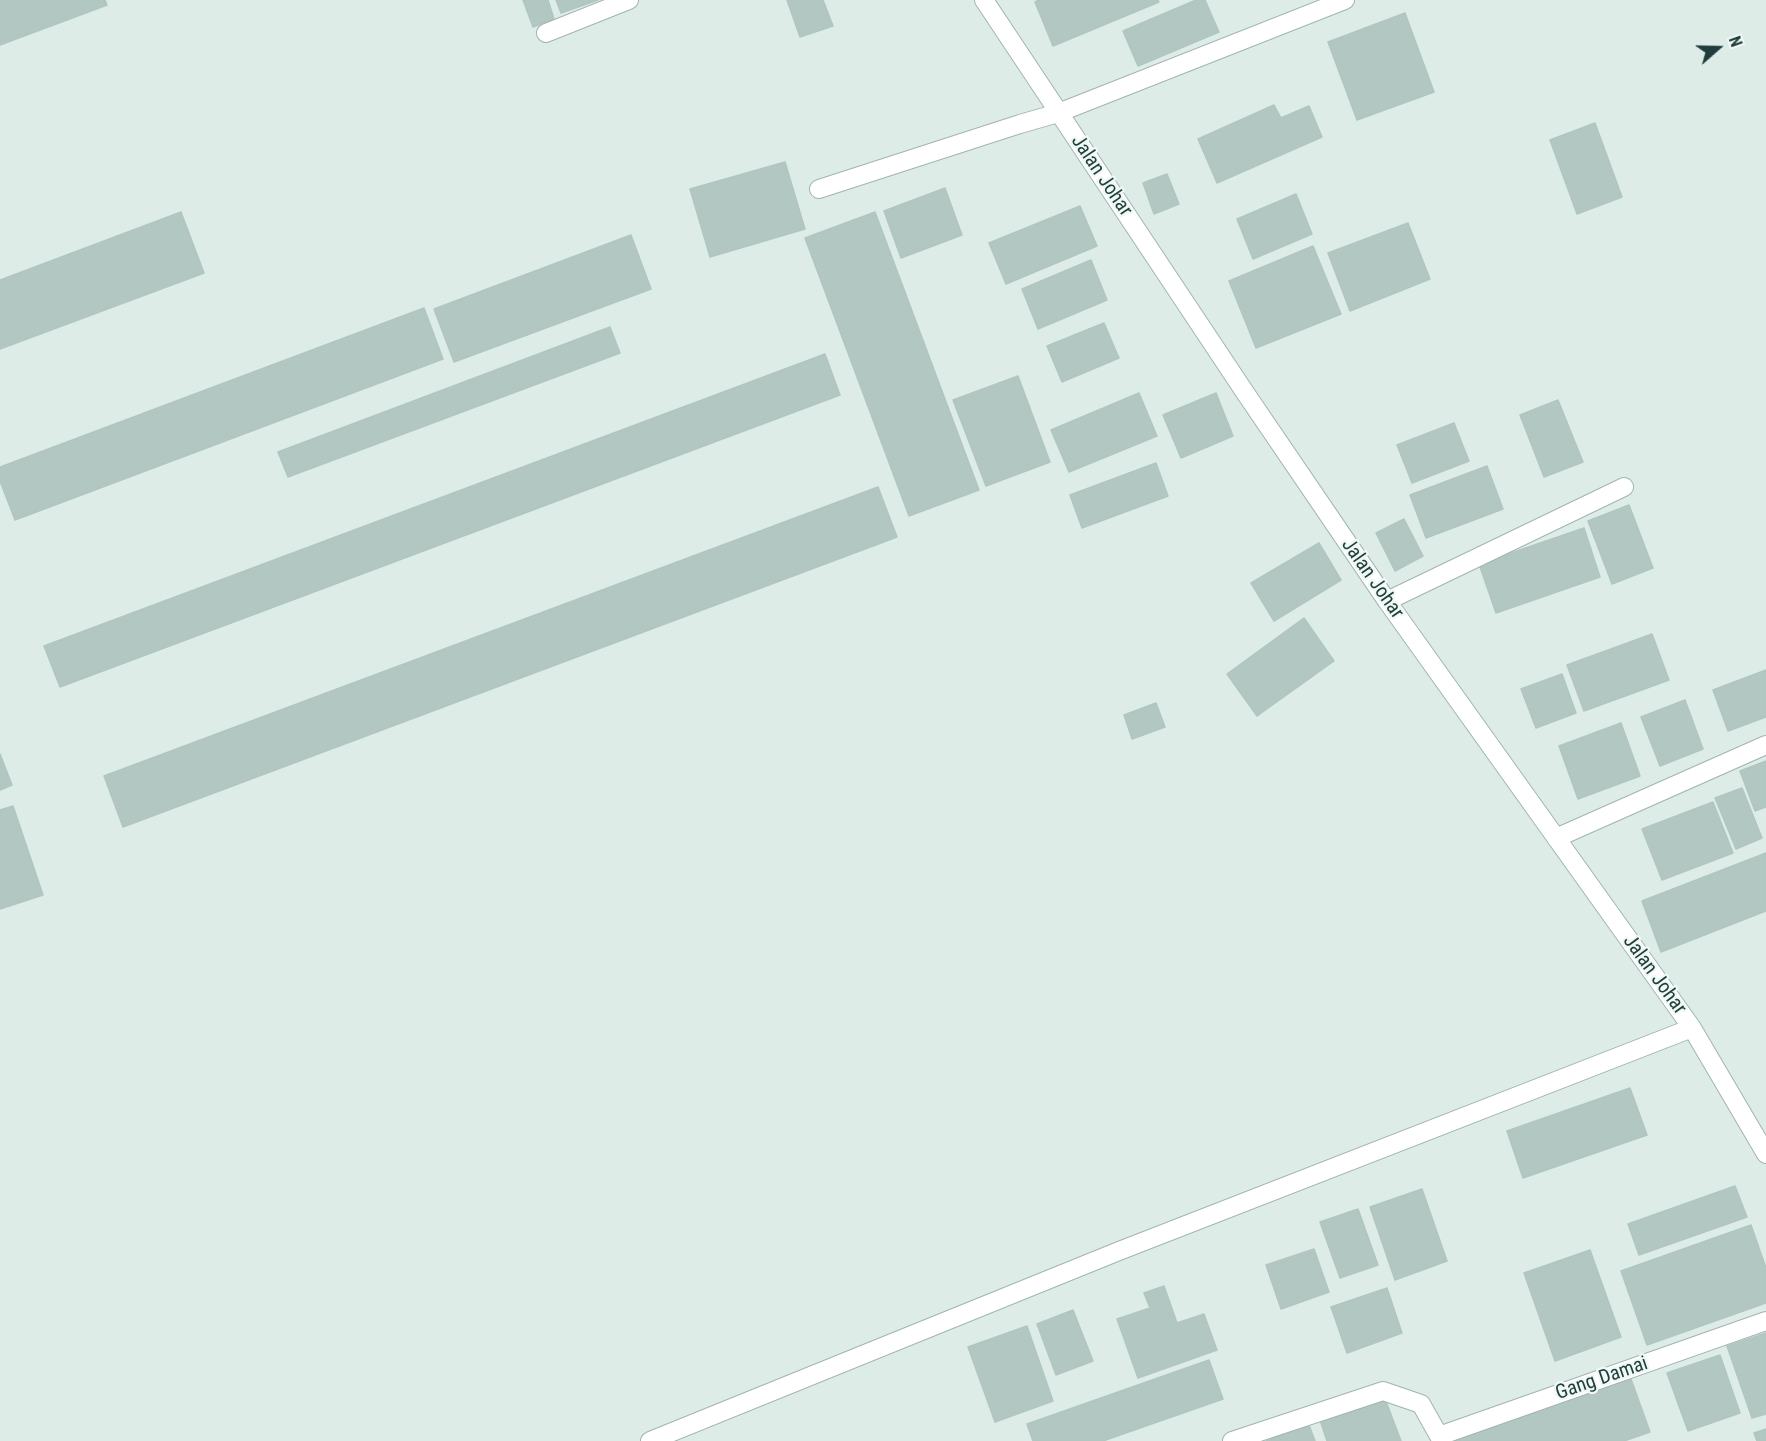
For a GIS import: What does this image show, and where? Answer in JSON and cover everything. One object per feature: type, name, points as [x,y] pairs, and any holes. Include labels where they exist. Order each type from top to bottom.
[{"type":"street","points":[[546,33],[629,0]]},
{"type":"street","name":"Jalan Johar","points":[[984,0],[1387,601],[1692,1028],[1766,1154]]},
{"type":"street","points":[[819,189],[1058,113],[1345,0]]},
{"type":"street","points":[[1387,601],[1624,487]]},
{"type":"street","points":[[1556,838],[1766,745]]},
{"type":"street","points":[[650,1441],[1119,1251],[1692,1028]]},
{"type":"street","name":"Gang Damai","points":[[1232,1441],[1383,1392],[1421,1404],[1439,1439],[1766,1321]]},
{"type":"building","points":[[0,0],[105,0],[107,5],[0,45]]},
{"type":"building","points":[[523,0],[548,0],[554,19],[533,27]]},
{"type":"building","points":[[556,0],[598,0],[561,13]]},
{"type":"building","points":[[787,0],[823,0],[833,26],[800,37]]},
{"type":"building","points":[[1039,0],[1158,0],[1159,2],[1053,46],[1035,2]]},
{"type":"building","points":[[1196,0],[1205,0],[1219,32],[1138,66],[1123,31]]},
{"type":"building","points":[[1405,13],[1434,92],[1357,120],[1328,42]]},
{"type":"building","points":[[1274,105],[1281,118],[1309,106],[1322,137],[1217,183],[1198,139]]},
{"type":"building","points":[[1595,123],[1622,197],[1577,214],[1550,140]]},
{"type":"building","points":[[785,162],[805,229],[710,257],[690,189]]},
{"type":"building","points":[[1167,174],[1179,204],[1154,214],[1143,183]]},
{"type":"building","points":[[945,188],[962,235],[901,258],[884,211]]},
{"type":"building","points":[[1296,194],[1312,234],[1253,259],[1237,219]]},
{"type":"building","points":[[1080,206],[1097,246],[1006,284],[989,243]]},
{"type":"building","points":[[181,212],[204,273],[0,349],[0,280]]},
{"type":"building","points":[[875,212],[979,490],[909,516],[805,238]]},
{"type":"building","points":[[1408,223],[1430,279],[1350,311],[1328,253]]},
{"type":"building","points":[[631,235],[651,289],[454,362],[434,309]]},
{"type":"building","points":[[1313,246],[1341,314],[1256,348],[1229,281]]},
{"type":"building","points":[[1091,260],[1107,300],[1038,329],[1022,289]]},
{"type":"building","points":[[424,308],[443,359],[15,520],[0,481],[0,467]]},
{"type":"building","points":[[1104,323],[1119,358],[1062,382],[1047,346]]},
{"type":"building","points":[[610,327],[620,353],[288,477],[278,452]]},
{"type":"building","points":[[825,354],[840,395],[60,687],[44,646]]},
{"type":"building","points":[[1018,376],[1050,462],[986,486],[953,400]]},
{"type":"building","points":[[1139,393],[1157,436],[1069,472],[1051,430]]},
{"type":"building","points":[[1216,393],[1233,436],[1181,458],[1163,415]]},
{"type":"building","points":[[1558,400],[1583,462],[1544,477],[1520,415]]},
{"type":"building","points":[[1454,423],[1469,461],[1412,483],[1397,445]]},
{"type":"building","points":[[1156,463],[1168,496],[1082,528],[1070,495]]},
{"type":"building","points":[[1487,466],[1503,509],[1426,538],[1410,495]]},
{"type":"building","points":[[878,487],[897,537],[123,827],[104,776]]},
{"type":"building","points":[[1629,505],[1653,568],[1612,584],[1588,521]]},
{"type":"building","points":[[1404,519],[1423,556],[1395,571],[1376,533]]},
{"type":"building","points":[[1584,528],[1600,577],[1496,613],[1479,564]]},
{"type":"building","points":[[1319,543],[1341,580],[1274,621],[1251,583]]},
{"type":"building","points":[[1304,618],[1334,661],[1257,716],[1227,674]]},
{"type":"building","points":[[1652,634],[1669,680],[1584,711],[1567,665]]},
{"type":"building","points":[[1766,670],[1766,717],[1728,731],[1713,690]]},
{"type":"building","points":[[1562,674],[1576,713],[1536,728],[1521,689]]},
{"type":"building","points":[[1685,700],[1703,749],[1660,766],[1641,717]]},
{"type":"building","points":[[1156,703],[1165,727],[1132,739],[1124,715]]},
{"type":"building","points":[[1621,723],[1640,776],[1578,799],[1559,746]]},
{"type":"building","points":[[0,754],[12,785],[0,790]]},
{"type":"building","points":[[1766,761],[1766,807],[1755,811],[1740,771]]},
{"type":"building","points":[[1742,788],[1762,838],[1736,849],[1715,798]]},
{"type":"building","points":[[1713,802],[1733,853],[1662,880],[1642,829]]},
{"type":"building","points":[[13,806],[43,895],[0,909],[0,810]]},
{"type":"building","points":[[1766,853],[1766,911],[1661,952],[1642,901]]},
{"type":"building","points":[[1630,1088],[1647,1135],[1523,1178],[1507,1131]]},
{"type":"building","points":[[1735,1186],[1747,1217],[1639,1255],[1628,1224]]},
{"type":"building","points":[[1422,1189],[1447,1261],[1395,1280],[1370,1207]]},
{"type":"building","points":[[1358,1209],[1378,1265],[1340,1278],[1320,1222]]},
{"type":"building","points":[[1751,1225],[1766,1268],[1766,1303],[1647,1345],[1621,1271]]},
{"type":"building","points":[[1314,1249],[1329,1292],[1281,1309],[1266,1265]]},
{"type":"building","points":[[1590,1250],[1621,1337],[1555,1361],[1524,1273]]},
{"type":"building","points":[[1164,1286],[1177,1323],[1204,1314],[1217,1350],[1138,1378],[1117,1319],[1150,1308],[1144,1293]]},
{"type":"building","points":[[1387,1288],[1402,1333],[1347,1353],[1331,1307]]},
{"type":"building","points":[[1073,1310],[1093,1361],[1056,1375],[1037,1324]]},
{"type":"building","points":[[1027,1326],[1053,1401],[995,1422],[968,1347]]},
{"type":"building","points":[[1766,1333],[1766,1414],[1752,1418],[1727,1346]]},
{"type":"building","points":[[1720,1355],[1740,1413],[1688,1431],[1667,1373]]},
{"type":"building","points":[[1209,1360],[1223,1399],[1103,1441],[1033,1441],[1027,1424]]},
{"type":"building","points":[[1631,1379],[1650,1432],[1624,1441],[1454,1441]]},
{"type":"building","points":[[1384,1396],[1401,1441],[1327,1441],[1320,1420]]},
{"type":"building","points":[[1309,1425],[1315,1441],[1266,1441]]},
{"type":"building","points":[[1766,1429],[1766,1441],[1757,1441],[1754,1433]]}]
